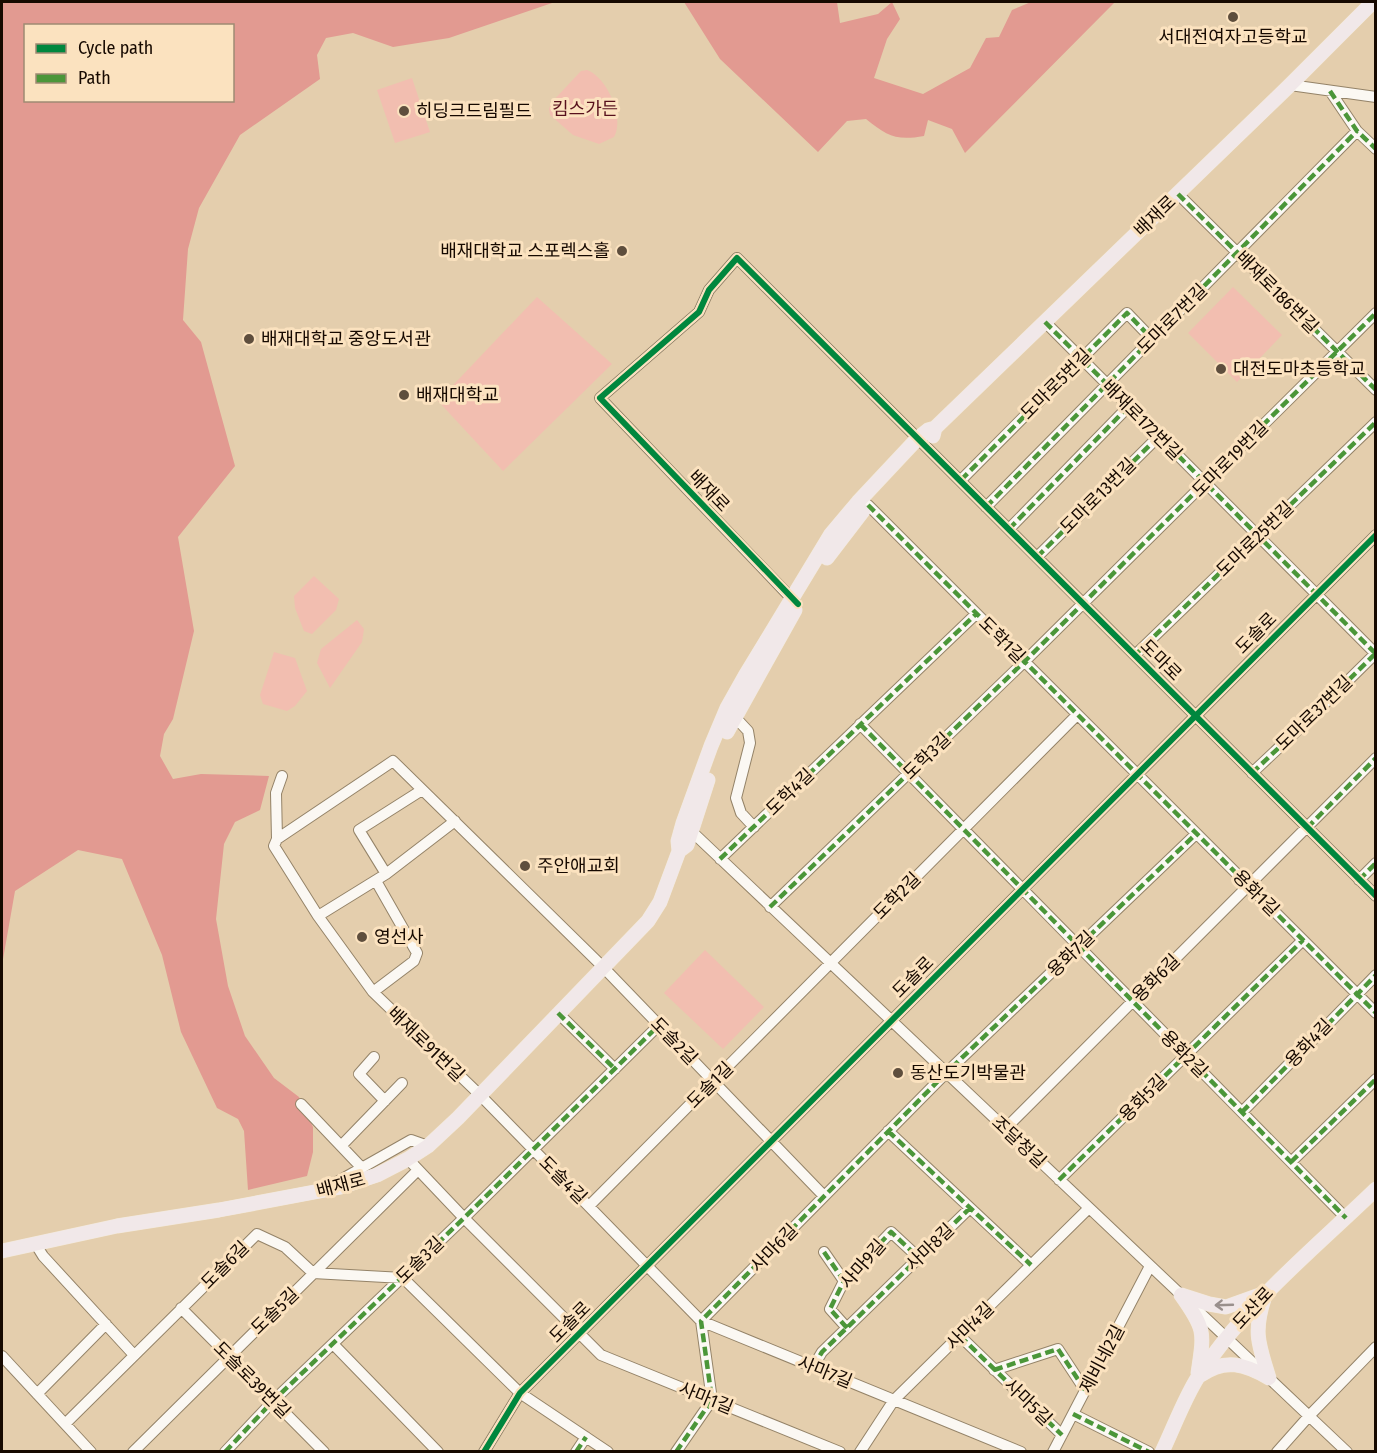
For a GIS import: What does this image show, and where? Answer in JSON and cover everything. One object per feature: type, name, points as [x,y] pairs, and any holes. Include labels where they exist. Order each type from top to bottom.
[{"type":"main road","name":"배재로","points":[[687,827],[727,708],[749,678],[858,502],[922,442],[933,436],[935,428],[1373,2]]},
{"type":"main road","name":"배재로","points":[[835,537],[868,505],[922,442]]},
{"type":"main road","name":"배재로","points":[[2,1251],[117,1226],[320,1192],[377,1175],[428,1146],[648,921],[660,903],[679,851],[678,841],[687,827],[749,678]]},
{"type":"main road","name":"도산로","points":[[1162,1452],[1197,1378],[1226,1338],[1266,1293],[1376,1189]]},
{"type":"main road","points":[[1181,1295],[1226,1307],[1266,1293]]},
{"type":"main road","points":[[1266,1293],[1257,1319],[1258,1342],[1269,1378]]},
{"type":"main road","points":[[1181,1295],[1197,1318],[1203,1332],[1197,1378]]},
{"type":"main road","points":[[1197,1378],[1212,1367],[1231,1365],[1250,1367],[1269,1378]]},
{"type":"street","points":[[1290,85],[1376,97]]},
{"type":"street","points":[[1330,91],[1357,131],[1376,149]]},
{"type":"street","name":"도마로7번길","points":[[987,507],[1357,131]]},
{"type":"street","name":"배재로186번길","points":[[1178,194],[1376,390]]},
{"type":"street","name":"배재로","points":[[794,602],[600,398],[699,312],[709,290],[737,258],[922,442]]},
{"type":"street","name":"도마로19번길","points":[[1084,604],[1376,313]]},
{"type":"street","name":"도마로5번길","points":[[961,480],[1127,314],[1152,339]]},
{"type":"street","name":"배재로172번길","points":[[1045,322],[1375,654]]},
{"type":"street","points":[[1009,529],[1129,406]]},
{"type":"street","name":"도마로25번길","points":[[1135,655],[1376,422]]},
{"type":"street","name":"도마로13번길","points":[[1037,557],[1159,436]]},
{"type":"street","name":"도마로","points":[[922,442],[1376,896]]},
{"type":"street","name":"도학1길","points":[[868,505],[1137,774]]},
{"type":"street","name":"도솔로","points":[[484,1452],[520,1393],[1376,535]]},
{"type":"street","name":"도학3길","points":[[770,907],[1084,604]]},
{"type":"street","name":"도학4길","points":[[720,859],[976,614]]},
{"type":"street","name":"도마로37번길","points":[[1252,772],[1375,654]]},
{"type":"street","name":"도학2길","points":[[830,964],[1077,715]]},
{"type":"street","points":[[734,716],[748,731],[750,743],[736,798],[741,813],[754,826]]},
{"type":"street","points":[[860,724],[1022,889]]},
{"type":"street","name":"용화6길","points":[[1005,1129],[1376,758]]},
{"type":"street","points":[[277,839],[393,761],[603,967]]},
{"type":"street","name":"용화1길","points":[[1137,774],[1376,1012]]},
{"type":"street","name":"배재로91번길","points":[[282,776],[276,793],[277,839],[274,846],[318,916],[373,992],[480,1095]]},
{"type":"street","points":[[386,874],[359,830],[422,790]]},
{"type":"street","points":[[318,916],[386,874],[455,821]]},
{"type":"street","name":"조달청길","points":[[687,827],[1347,1452]]},
{"type":"street","name":"용화7길","points":[[946,1074],[1196,834]]},
{"type":"street","points":[[1359,880],[1376,863]]},
{"type":"street","name":"배재로91번길","points":[[373,992],[414,961],[417,953],[376,880]]},
{"type":"street","name":"용화2길","points":[[1022,889],[1346,1218]]},
{"type":"street","name":"용화5길","points":[[1059,1180],[1303,940]]},
{"type":"street","name":"도솔1길","points":[[589,1206],[830,964]]},
{"type":"street","name":"도솔2길","points":[[603,967],[824,1196]]},
{"type":"street","name":"용화4길","points":[[1242,1112],[1376,975]]},
{"type":"street","points":[[558,1013],[615,1069]]},
{"type":"street","name":"도솔3길","points":[[225,1452],[273,1401],[403,1278],[659,1025]]},
{"type":"street","points":[[374,1057],[359,1074],[385,1101]]},
{"type":"street","name":"사마6길","points":[[701,1321],[946,1074]]},
{"type":"street","points":[[1291,1162],[1376,1079]]},
{"type":"street","points":[[341,1146],[402,1083]]},
{"type":"street","name":"도솔4길","points":[[480,1095],[647,1266]]},
{"type":"street","name":"배재로","points":[[301,1104],[360,1167]]},
{"type":"street","name":"사마8길","points":[[813,1367],[822,1352],[970,1208],[888,1131]]},
{"type":"street","points":[[320,1192],[360,1167],[411,1140],[428,1146]]},
{"type":"street","points":[[408,1159],[579,1333]]},
{"type":"street","name":"도솔5길","points":[[133,1452],[418,1170]]},
{"type":"street","points":[[970,1208],[1031,1265]]},
{"type":"street","name":"사마4길","points":[[860,1452],[894,1400],[1089,1208]]},
{"type":"street","name":"사마9길","points":[[847,1328],[830,1309],[844,1281],[891,1232],[919,1258]]},
{"type":"street","name":"도솔6길","points":[[64,1424],[257,1234],[285,1247],[314,1273]]},
{"type":"street","points":[[35,1243],[43,1256],[134,1355]]},
{"type":"street","points":[[824,1252],[844,1281]]},
{"type":"street","name":"사마7길","points":[[647,1266],[701,1321],[1021,1452]]},
{"type":"street","name":"제비네2길","points":[[1053,1452],[1150,1266]]},
{"type":"street","points":[[314,1273],[403,1278],[520,1393],[608,1452]]},
{"type":"street","name":"도솔로39번길","points":[[181,1308],[324,1452]]},
{"type":"street","points":[[676,1452],[712,1400],[701,1321]]},
{"type":"street","points":[[37,1394],[106,1324]]},
{"type":"street","name":"사마1길","points":[[579,1333],[601,1355],[840,1452]]},
{"type":"street","name":"사마5길","points":[[960,1336],[1062,1435]]},
{"type":"street","points":[[333,1344],[438,1452]]},
{"type":"street","points":[[1277,1452],[1376,1347]]},
{"type":"street","name":"사마5길","points":[[994,1370],[1058,1349],[1085,1390]]},
{"type":"street","points":[[2,1359],[91,1452]]},
{"type":"street","points":[[1073,1414],[1149,1452]]},
{"type":"street","points":[[576,1452],[586,1437]]},
{"type":"green space","name":"킴스가든","points":[[587,70],[594,74],[607,89],[616,109],[617,129],[614,137],[599,144],[573,135],[550,115],[549,109],[551,103],[581,71]]},
{"type":"green space","name":"히딩크드림필드","points":[[412,78],[430,132],[395,143],[377,90]]},
{"type":"green space","points":[[1233,287],[1282,335],[1237,382],[1188,333]]},
{"type":"green space","points":[[537,297],[612,364],[503,471],[438,401]]},
{"type":"green space","points":[[314,576],[339,599],[336,610],[312,634],[304,631],[295,608],[294,596]]},
{"type":"green space","points":[[357,620],[364,629],[362,642],[330,688],[317,663],[321,649]]},
{"type":"green space","points":[[274,652],[295,658],[307,691],[295,706],[287,711],[263,704],[260,695]]},
{"type":"green space","points":[[705,950],[764,1007],[723,1049],[664,993]]},
{"type":"shaded area","points":[[2,2],[555,2],[449,38],[393,47],[353,33],[326,38],[317,55],[320,79],[240,135],[199,208],[188,249],[183,320],[201,342],[235,466],[178,537],[194,631],[173,719],[164,734],[160,756],[173,779],[201,774],[269,776],[260,810],[235,822],[224,844],[216,919],[228,986],[245,1036],[274,1078],[299,1097],[313,1127],[313,1152],[307,1176],[248,1190],[244,1131],[238,1119],[217,1108],[181,1032],[162,955],[122,859],[78,850],[15,891],[2,965]]},
{"type":"shaded area","points":[[684,2],[837,2],[840,23],[878,14],[892,2],[900,19],[887,39],[874,78],[923,94],[970,68],[986,38],[999,37],[1012,10],[1031,2],[1115,2],[965,153],[952,129],[928,120],[924,136],[906,138],[892,136],[866,119],[847,121],[818,152],[720,59]]},
{"type":"marked path","points":[[1330,91],[1357,131],[1376,149]]},
{"type":"marked path","points":[[986,507],[1357,131]]},
{"type":"marked path","points":[[1178,194],[1376,390]]},
{"type":"marked path","points":[[961,480],[1127,313],[1152,339]]},
{"type":"marked path","points":[[770,907],[1024,662],[1376,313]]},
{"type":"marked path","points":[[1045,322],[1376,654]]},
{"type":"marked path","points":[[1009,529],[1129,406]]},
{"type":"marked path","points":[[1135,655],[1376,422]]},
{"type":"marked path","points":[[1037,557],[1159,436]]},
{"type":"marked path","points":[[868,505],[1376,1013]]},
{"type":"marked path","points":[[720,859],[976,614]]},
{"type":"marked path","points":[[1252,773],[1376,653]]},
{"type":"marked path","points":[[860,724],[1346,1218]]},
{"type":"marked path","points":[[1307,828],[1376,758]]},
{"type":"marked path","points":[[676,1452],[712,1400],[701,1321],[946,1073],[1196,834]]},
{"type":"marked path","points":[[1359,880],[1376,863]]},
{"type":"marked path","points":[[1059,1180],[1303,940]]},
{"type":"marked path","points":[[1242,1112],[1376,975]]},
{"type":"marked path","points":[[558,1013],[615,1069]]},
{"type":"marked path","points":[[225,1452],[273,1401],[464,1218],[659,1025]]},
{"type":"marked path","points":[[1291,1162],[1376,1079]]},
{"type":"marked path","points":[[888,1131],[1031,1265]]},
{"type":"marked path","points":[[813,1367],[822,1352],[970,1208]]},
{"type":"marked path","points":[[847,1328],[830,1309],[844,1281],[891,1232],[919,1258]]},
{"type":"marked path","points":[[824,1252],[844,1281]]},
{"type":"marked path","points":[[960,1336],[1062,1435]]},
{"type":"marked path","points":[[994,1370],[1058,1349],[1085,1390]]},
{"type":"marked path","points":[[1073,1414],[1149,1452]]},
{"type":"marked path","points":[[576,1452],[586,1437]]},
{"type":"cycle path","points":[[798,604],[600,398],[699,312],[709,290],[737,258],[1376,896]]},
{"type":"cycle path","points":[[484,1452],[520,1393],[1376,535]]},
{"type":"place","name":"서대전여자고등학교","points":[[1233,17]]},
{"type":"place","name":"히딩크드림필드","points":[[404,111]]},
{"type":"place","name":"배재대학교 스포렉스홀","points":[[622,251]]},
{"type":"place","name":"배재대학교 중앙도서관","points":[[249,339]]},
{"type":"place","name":"대전도마초등학교","points":[[1221,369]]},
{"type":"place","name":"배재대학교","points":[[404,395]]},
{"type":"place","name":"주안애교회","points":[[525,866]]},
{"type":"place","name":"영선사","points":[[362,937]]},
{"type":"place","name":"동산도기박물관","points":[[898,1073]]}]
